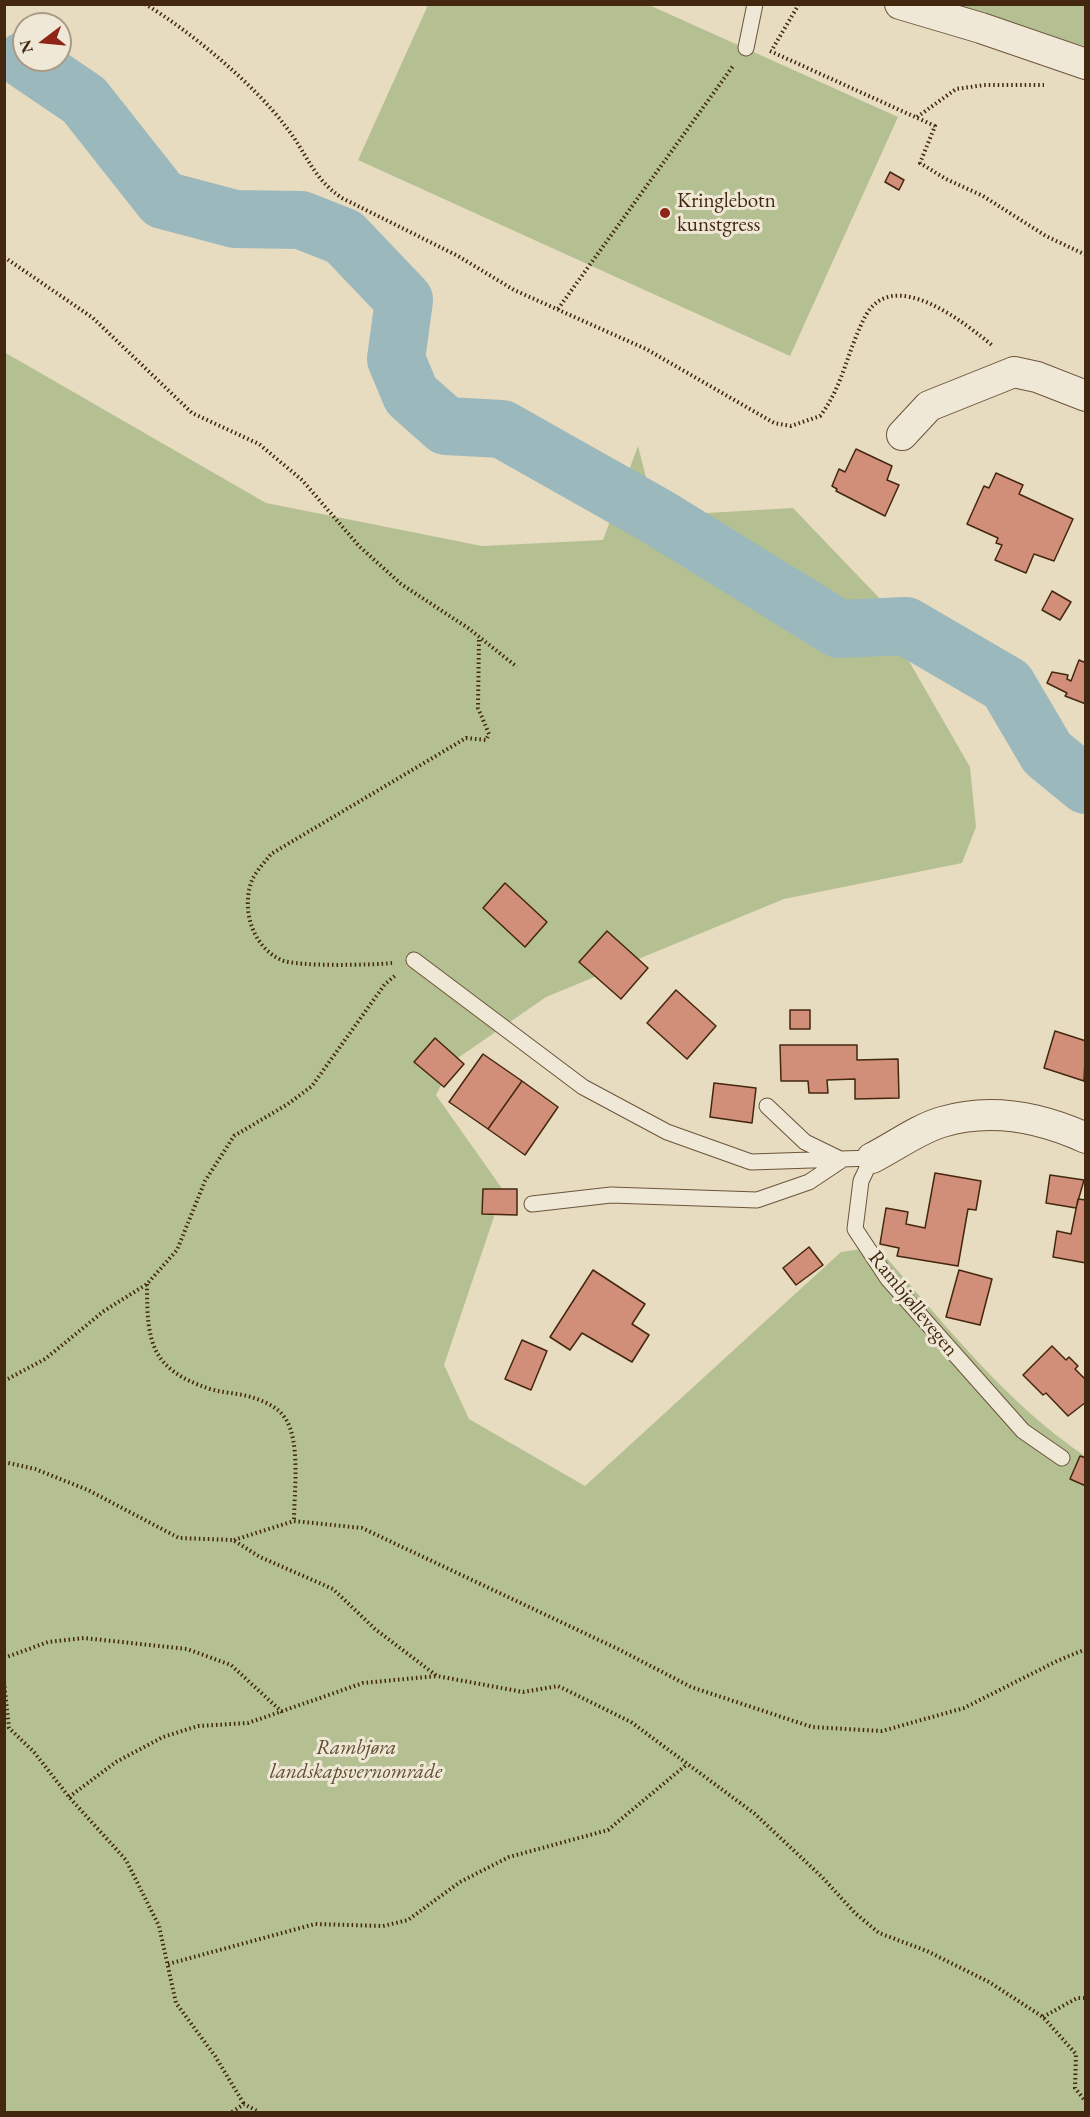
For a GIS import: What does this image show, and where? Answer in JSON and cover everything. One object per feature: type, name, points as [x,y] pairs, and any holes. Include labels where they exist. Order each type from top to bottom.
[{"type":"street","points":[[900,4],[981,28],[1086,64]]},
{"type":"street","points":[[902,435],[929,406],[1014,372],[1038,377],[1086,396]]},
{"type":"street","points":[[872,1158],[941,1122],[1000,1113],[1054,1124],[1086,1138]]},
{"type":"lane","points":[[747,44],[755,4]]},
{"type":"lane","points":[[414,960],[583,1087],[667,1132],[751,1162],[872,1158]]},
{"type":"lane","points":[[766,1106],[805,1142],[842,1160]]},
{"type":"lane","name":"Rambjøllevegen","points":[[872,1158],[861,1181],[855,1229],[888,1279],[1023,1431],[1062,1458]]},
{"type":"lane","points":[[532,1204],[611,1195],[757,1200],[809,1182],[842,1160]]},
{"type":"path","points":[[145,4],[192,38],[252,90],[286,127],[324,186],[342,198],[458,256],[514,290],[646,349],[774,423],[791,426],[820,416],[828,405],[867,314],[875,304],[891,295],[905,295],[945,312],[1002,354],[1014,372]]},
{"type":"path","points":[[776,43],[799,4]]},
{"type":"path","points":[[558,309],[747,44],[935,126],[920,163],[946,179],[983,196],[1046,236],[1086,255]]},
{"type":"path","points":[[916,118],[957,89],[984,85],[1047,85]]},
{"type":"path","points":[[4,257],[93,318],[192,413],[259,444],[302,480],[359,546],[401,584],[479,637],[517,667]]},
{"type":"path","points":[[414,960],[365,966],[283,961],[266,950],[255,937],[247,909],[252,880],[271,854],[466,738],[486,740],[489,734],[478,708],[479,637]]},
{"type":"path","points":[[4,1381],[45,1359],[104,1311],[147,1284],[177,1250],[205,1181],[234,1136],[288,1104],[312,1086],[385,984],[414,960]]},
{"type":"path","points":[[147,1284],[147,1329],[159,1359],[176,1374],[212,1389],[237,1392],[269,1403],[285,1418],[294,1443],[294,1521]]},
{"type":"path","points":[[4,1462],[35,1469],[88,1491],[179,1538],[233,1540],[294,1521],[362,1528],[618,1649],[691,1687],[812,1727],[882,1731],[964,1708],[1057,1660],[1086,1649]]},
{"type":"path","points":[[233,1540],[260,1557],[333,1589],[375,1629],[437,1677]]},
{"type":"path","points":[[4,1658],[48,1642],[84,1638],[187,1649],[231,1665],[282,1712]]},
{"type":"path","points":[[69,1797],[116,1762],[164,1737],[198,1726],[248,1724],[363,1683],[437,1677],[523,1692],[558,1686],[631,1722],[755,1814],[822,1877],[855,1913],[879,1933],[927,1951],[989,1982],[1043,2017],[1076,2054],[1075,2088],[1086,2102]]},
{"type":"path","points":[[4,1682],[9,1728],[34,1752],[69,1797],[126,1860],[159,1926],[176,2003],[244,2104],[259,2112]]},
{"type":"path","points":[[168,1964],[315,1923],[383,1926],[408,1920],[460,1882],[509,1857],[608,1830],[686,1765]]},
{"type":"path","points":[[1043,2017],[1077,1998],[1086,1998]]},
{"type":"path","points":[[232,2112],[244,2104]]},
{"type":"green space","name":"Kringlebotn kunstgress","points":[[428,5],[649,5],[898,117],[790,356],[358,160]]},
{"type":"green space","points":[[958,5],[1085,5],[1085,46],[1074,44]]},
{"type":"green space","name":"Rambjøra landskapsvernområde","points":[[4,352],[266,503],[482,546],[603,540],[638,446],[656,516],[793,508],[906,626],[906,656],[970,767],[976,827],[962,863],[784,899],[546,997],[455,1060],[436,1095],[503,1190],[444,1365],[469,1419],[585,1486],[841,1252],[877,1247],[1000,1385],[1055,1434],[1085,1456],[1085,2112],[5,2112]]},
{"type":"building","points":[[890,172],[904,180],[899,190],[885,182]]},
{"type":"building","points":[[856,449],[892,466],[887,480],[899,485],[885,516],[836,491],[837,489],[832,486],[839,469],[845,472]]},
{"type":"building","points":[[996,473],[1023,485],[1019,494],[1073,519],[1054,561],[1034,554],[1026,573],[995,560],[1002,545],[996,543],[998,538],[967,524],[984,486],[989,488]]},
{"type":"building","points":[[1052,591],[1071,602],[1060,620],[1042,610]]},
{"type":"building","points":[[1079,660],[1086,663],[1086,704],[1065,696],[1067,693],[1047,683],[1052,672],[1068,675],[1067,679],[1071,681]]},
{"type":"building","points":[[505,883],[547,922],[525,947],[483,908]]},
{"type":"building","points":[[607,931],[648,968],[621,999],[579,962]]},
{"type":"building","points":[[676,990],[716,1026],[687,1059],[647,1023]]},
{"type":"building","points":[[790,1010],[810,1010],[810,1029],[790,1029]]},
{"type":"building","points":[[1055,1031],[1086,1041],[1084,1081],[1044,1068]]},
{"type":"building","points":[[435,1038],[464,1064],[444,1087],[414,1062]]},
{"type":"building","points":[[780,1045],[857,1045],[857,1060],[898,1059],[899,1098],[855,1099],[855,1079],[827,1080],[828,1093],[809,1093],[808,1081],[781,1081]]},
{"type":"building","points":[[483,1054],[522,1081],[488,1129],[449,1102]]},
{"type":"building","points":[[522,1081],[558,1107],[525,1155],[488,1129]]},
{"type":"building","points":[[714,1083],[756,1088],[752,1123],[710,1117]]},
{"type":"building","points":[[935,1173],[981,1181],[976,1210],[968,1209],[958,1266],[897,1256],[899,1248],[880,1244],[886,1208],[908,1212],[906,1224],[925,1228]]},
{"type":"building","points":[[1050,1175],[1084,1180],[1076,1208],[1046,1203]]},
{"type":"building","points":[[483,1189],[517,1189],[517,1215],[482,1214]]},
{"type":"building","points":[[1078,1199],[1086,1200],[1086,1263],[1053,1257],[1057,1231],[1071,1234]]},
{"type":"building","points":[[809,1247],[823,1265],[796,1285],[783,1268]]},
{"type":"building","points":[[593,1270],[645,1304],[632,1324],[649,1335],[632,1362],[582,1333],[570,1350],[550,1337]]},
{"type":"building","points":[[959,1270],[992,1279],[980,1325],[946,1317]]},
{"type":"building","points":[[522,1340],[547,1351],[531,1390],[505,1379]]},
{"type":"building","points":[[1052,1346],[1066,1360],[1069,1357],[1078,1366],[1075,1369],[1086,1380],[1086,1402],[1068,1416],[1046,1393],[1043,1395],[1023,1375]]},
{"type":"building","points":[[1080,1456],[1086,1458],[1086,1486],[1070,1479]]},
{"type":"waterway","points":[[43,72],[84,100],[163,200],[235,219],[301,220],[344,237],[404,300],[396,359],[411,395],[446,426],[502,429],[656,516],[839,629],[906,626],[1007,685],[1047,753],[1086,785]]},
{"type":"place","name":"Kringlebotn kunstgress","points":[[665,213]]}]
